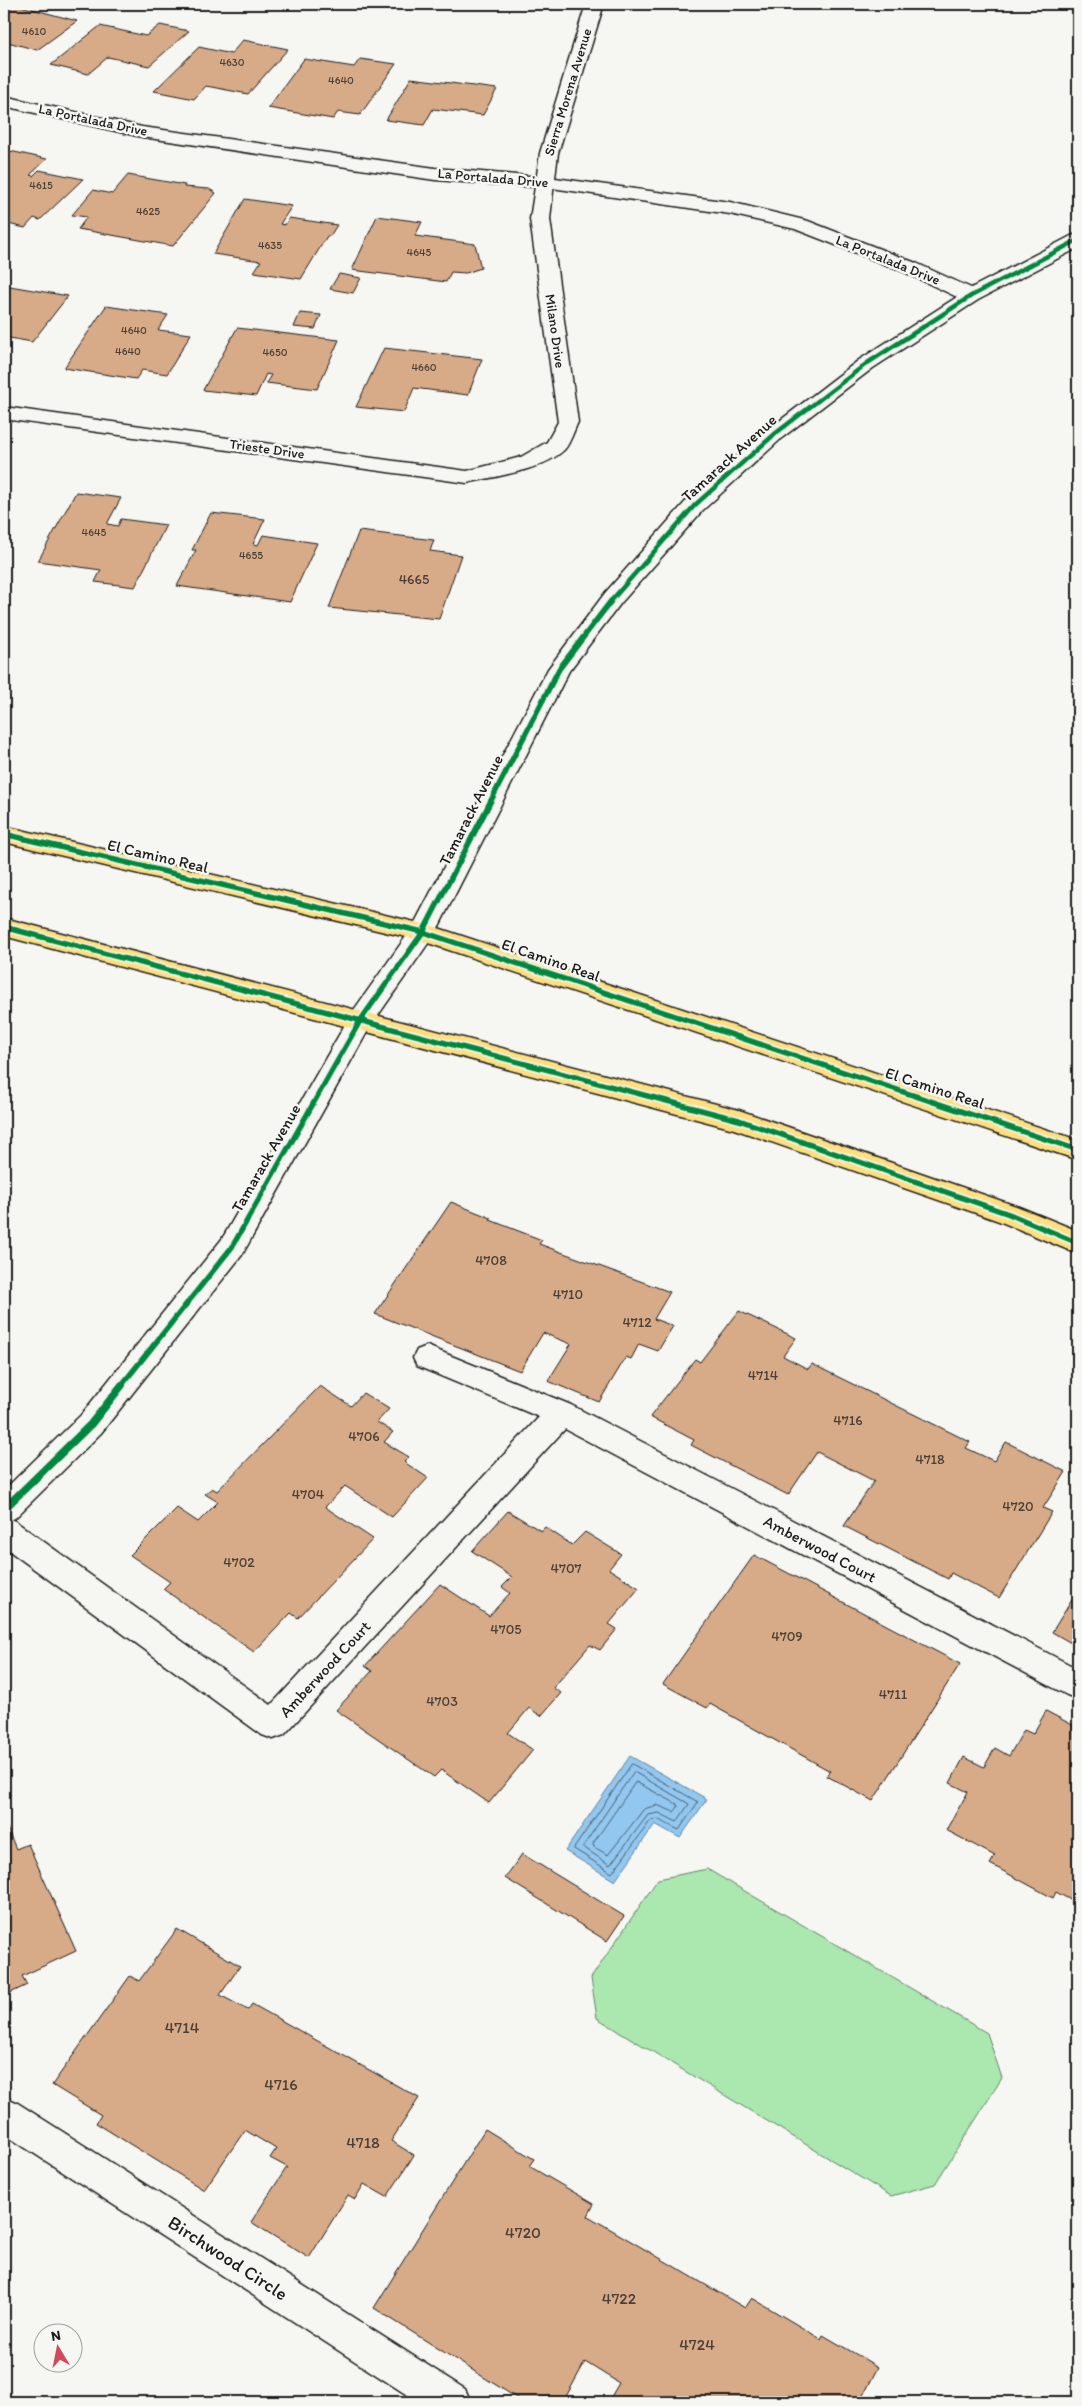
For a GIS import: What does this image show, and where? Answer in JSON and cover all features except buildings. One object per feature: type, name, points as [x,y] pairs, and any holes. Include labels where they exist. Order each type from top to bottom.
[{"type":"main road","name":"El Camino Real","points":[[4,834],[423,932],[1078,1150]]},
{"type":"main road","points":[[4,927],[739,1120],[1009,1214],[1078,1243]]},
{"type":"street","name":"Sierra Morena Avenue","points":[[545,182],[549,153],[595,4]]},
{"type":"street","name":"La Portalada Drive","points":[[4,101],[152,133],[435,174],[545,182],[730,208],[801,225],[909,267],[971,296]]},
{"type":"street","name":"Milano Drive","points":[[528,462],[556,446],[568,422],[540,219],[545,182]]},
{"type":"street","name":"Tamarack Avenue","points":[[4,1509],[91,1424],[232,1247],[360,1021],[423,932],[559,670],[613,598],[695,505],[776,433],[866,364],[971,296],[1078,240]]},
{"type":"street","name":"Trieste Drive","points":[[4,413],[467,477],[528,462]]},
{"type":"street","name":"Amberwood Court","points":[[426,1358],[561,1413],[1078,1686]]},
{"type":"street","name":"Amberwood Court","points":[[4,1530],[273,1725],[561,1413]]},
{"type":"street","name":"Birchwood Circle","points":[[4,2114],[452,2402]]},
{"type":"green space","points":[[707,1869],[987,2033],[1002,2078],[935,2184],[891,2196],[597,2018],[591,1978],[658,1879]]},
{"type":"water","points":[[630,1756],[707,1799],[680,1838],[655,1824],[615,1881],[565,1851]]},
{"type":"cycle path","points":[[4,1509],[91,1424],[232,1247],[360,1021],[423,932],[559,669],[613,598],[695,505],[776,433],[866,364],[971,296],[1078,240]]},
{"type":"cycle path","points":[[4,834],[423,932],[1078,1150]]},
{"type":"cycle path","points":[[4,927],[739,1120],[1009,1214],[1078,1243]]}]
